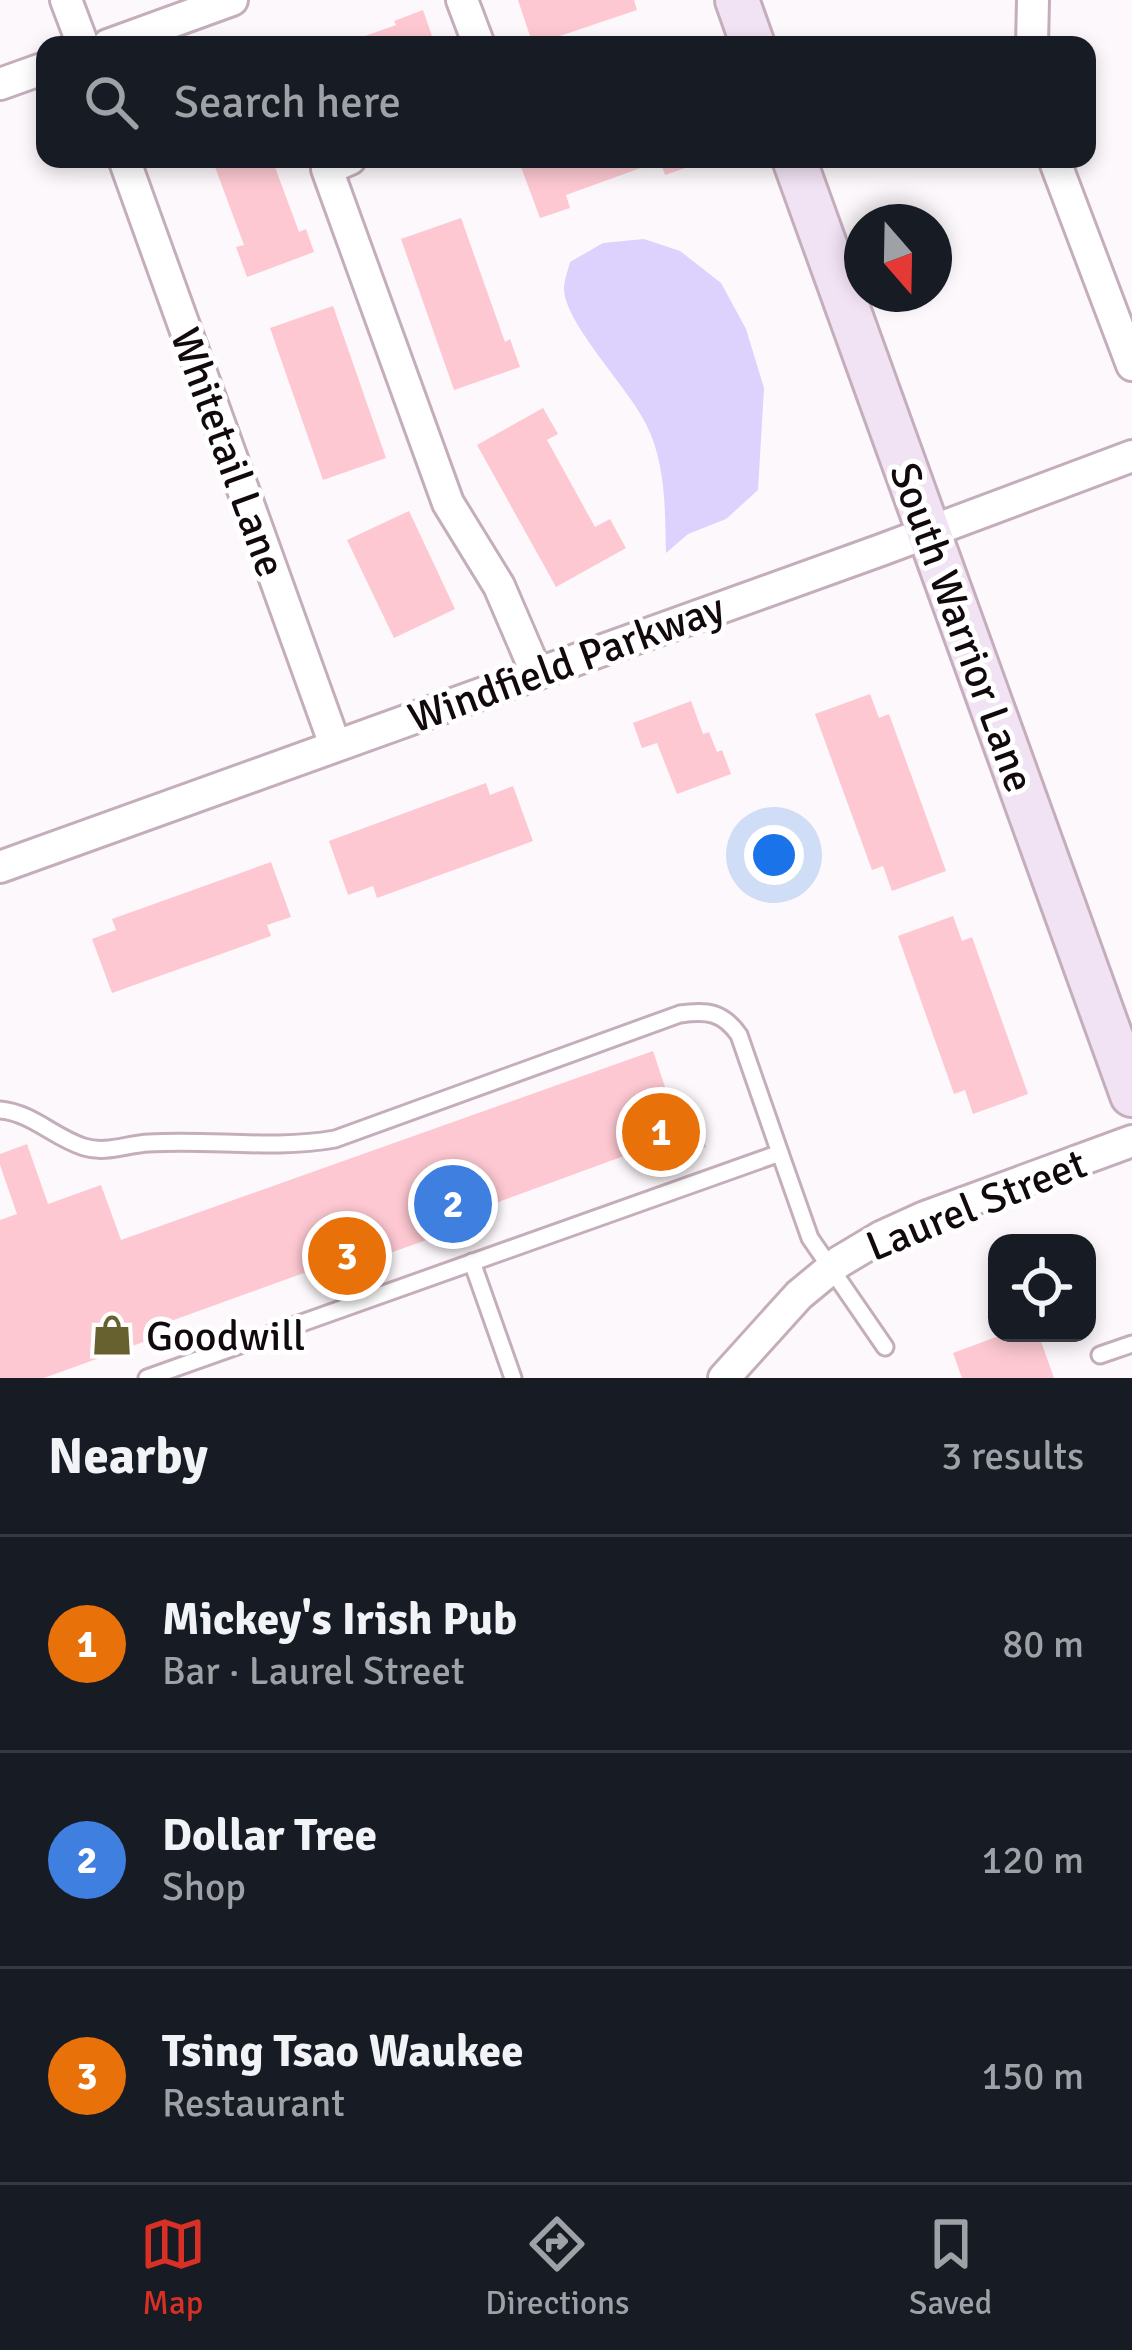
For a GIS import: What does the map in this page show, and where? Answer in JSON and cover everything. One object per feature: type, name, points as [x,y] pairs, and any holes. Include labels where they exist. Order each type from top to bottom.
[{"type":"street","points":[[66,0],[80,36]]},
{"type":"street","points":[[133,36],[232,0]]},
{"type":"street","points":[[462,0],[476,36]]},
{"type":"street","points":[[737,0],[750,36]]},
{"type":"street","points":[[1032,36],[1033,0]]},
{"type":"street","points":[[0,85],[36,71]]},
{"type":"street","name":"Whitetail Lane","points":[[127,168],[335,745]]},
{"type":"street","points":[[336,168],[448,503],[499,586],[536,672]]},
{"type":"street","name":"South Warrior Lane","points":[[797,168],[1132,1095]]},
{"type":"street","points":[[1057,168],[1132,365]]},
{"type":"street","name":"Windfield Parkway","points":[[0,867],[1132,456]]},
{"type":"street","name":"Laurel Street","points":[[724,1378],[799,1295],[881,1237],[1132,1141]]},
{"type":"lane","points":[[0,1110],[30,1118],[82,1147],[99,1150],[143,1143],[302,1145],[335,1139],[680,1014],[717,1014],[739,1034],[810,1238],[885,1347]]},
{"type":"lane","points":[[147,1378],[176,1373],[780,1153]]},
{"type":"lane","points":[[472,1262],[513,1378]]},
{"type":"lane","points":[[1100,1355],[1132,1343]]},
{"type":"shaded area","points":[[644,239],[680,251],[721,283],[746,329],[764,388],[758,490],[726,519],[688,534],[666,553],[663,487],[653,439],[638,409],[575,320],[564,289],[570,262],[603,243]]},
{"type":"building","points":[[518,0],[634,0],[637,10],[560,36],[530,36]]},
{"type":"building","points":[[423,10],[432,36],[365,36],[396,25],[394,21]]},
{"type":"building","points":[[215,168],[275,168],[299,232],[306,229],[314,252],[247,277],[236,247],[244,245]]},
{"type":"building","points":[[521,168],[641,168],[566,195],[570,208],[540,218]]},
{"type":"building","points":[[461,218],[505,342],[510,339],[520,367],[454,390],[401,239]]},
{"type":"building","points":[[333,306],[386,458],[323,480],[270,328]]},
{"type":"building","points":[[543,408],[558,434],[547,440],[595,527],[610,519],[626,548],[556,587],[477,445]]},
{"type":"building","points":[[409,511],[455,609],[394,638],[347,540]]},
{"type":"building","points":[[870,694],[879,718],[889,714],[946,871],[892,891],[883,866],[872,870],[815,714]]},
{"type":"building","points":[[691,701],[703,734],[709,732],[717,752],[722,750],[731,774],[677,794],[657,743],[642,748],[633,723]]},
{"type":"building","points":[[486,783],[490,795],[513,786],[533,841],[377,898],[373,886],[348,895],[329,841]]},
{"type":"building","points":[[271,862],[291,917],[267,925],[271,936],[112,993],[92,939],[116,930],[112,919]]},
{"type":"building","points":[[953,916],[962,941],[972,937],[1028,1094],[973,1114],[965,1090],[954,1094],[898,936]]},
{"type":"building","points":[[653,1051],[678,1126],[696,1119],[706,1147],[678,1157],[675,1149],[636,1164],[632,1153],[493,1204],[497,1215],[387,1254],[384,1244],[157,1326],[160,1336],[44,1378],[0,1378],[0,1220],[17,1214],[0,1154],[27,1144],[48,1204],[101,1185],[121,1240]]},
{"type":"building","points":[[988,1340],[1041,1342],[1054,1378],[962,1378],[953,1353]]},
{"type":"place","name":"Mickey's Irish Pub","points":[[661,1132]]},
{"type":"place","name":"Dollar Tree","points":[[453,1204]]},
{"type":"place","name":"Tsing Tsao Waukee","points":[[347,1256]]},
{"type":"place","name":"Goodwill","points":[[112,1335]]}]
